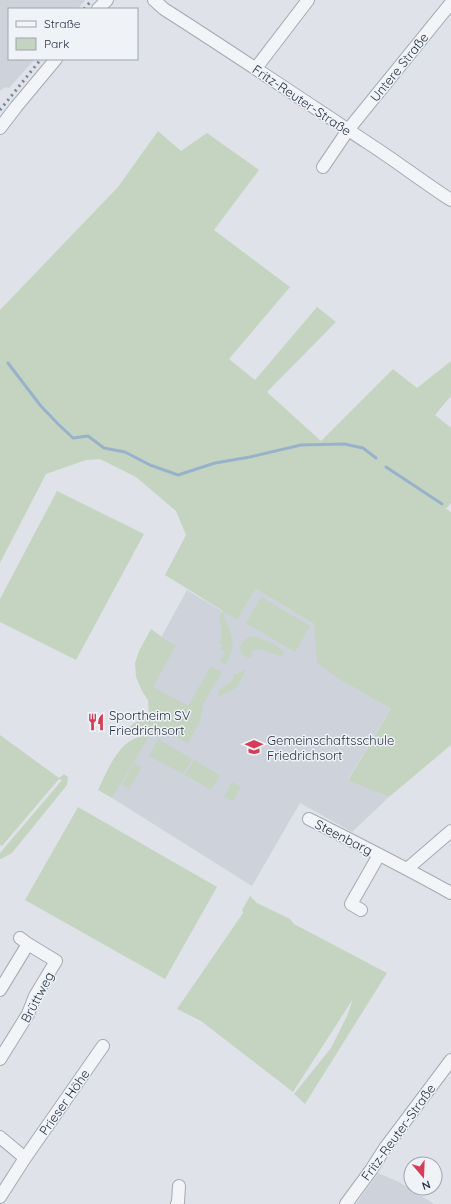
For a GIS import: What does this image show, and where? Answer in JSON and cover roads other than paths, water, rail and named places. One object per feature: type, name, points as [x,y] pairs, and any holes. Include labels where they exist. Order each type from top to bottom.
[{"type":"street","points":[[99,8],[108,0]]},
{"type":"street","name":"Fritz-Reuter-Straße","points":[[154,0],[164,9],[256,68],[450,197]]},
{"type":"street","points":[[256,68],[308,0]]},
{"type":"street","name":"Untere Straße","points":[[323,167],[348,130],[451,3]]},
{"type":"street","points":[[0,128],[55,60]]},
{"type":"street","name":"Steenbarg","points":[[309,819],[451,893]]},
{"type":"street","points":[[407,869],[451,830]]},
{"type":"street","name":"Steenbarg","points":[[361,910],[351,904],[379,855]]},
{"type":"street","name":"Brüttweg","points":[[0,990],[24,941],[56,961],[34,996],[28,1014],[0,1060]]},
{"type":"street","name":"Prieser Höhe","points":[[0,1197],[25,1158],[103,1046]]},
{"type":"street","name":"Fritz-Reuter-Straße","points":[[346,1204],[385,1148],[451,1060]]},
{"type":"street","points":[[0,1138],[25,1158]]},
{"type":"street","points":[[177,1204],[179,1186]]},
{"type":"waterway","points":[[8,363],[40,405],[73,438],[88,436],[104,448],[125,452],[150,465],[178,475],[215,463],[250,457],[301,445],[344,444],[363,448],[376,458]]},
{"type":"waterway","points":[[386,467],[442,504]]},
{"type":"railway","points":[[85,8],[92,0]]},
{"type":"railway","points":[[0,110],[40,60]]},
{"type":"place","name":"Sportheim SV Friedrichsort","points":[[96,722]]},
{"type":"place","name":"Gemeinschaftsschule Friedrichsort","points":[[254,747]]}]
